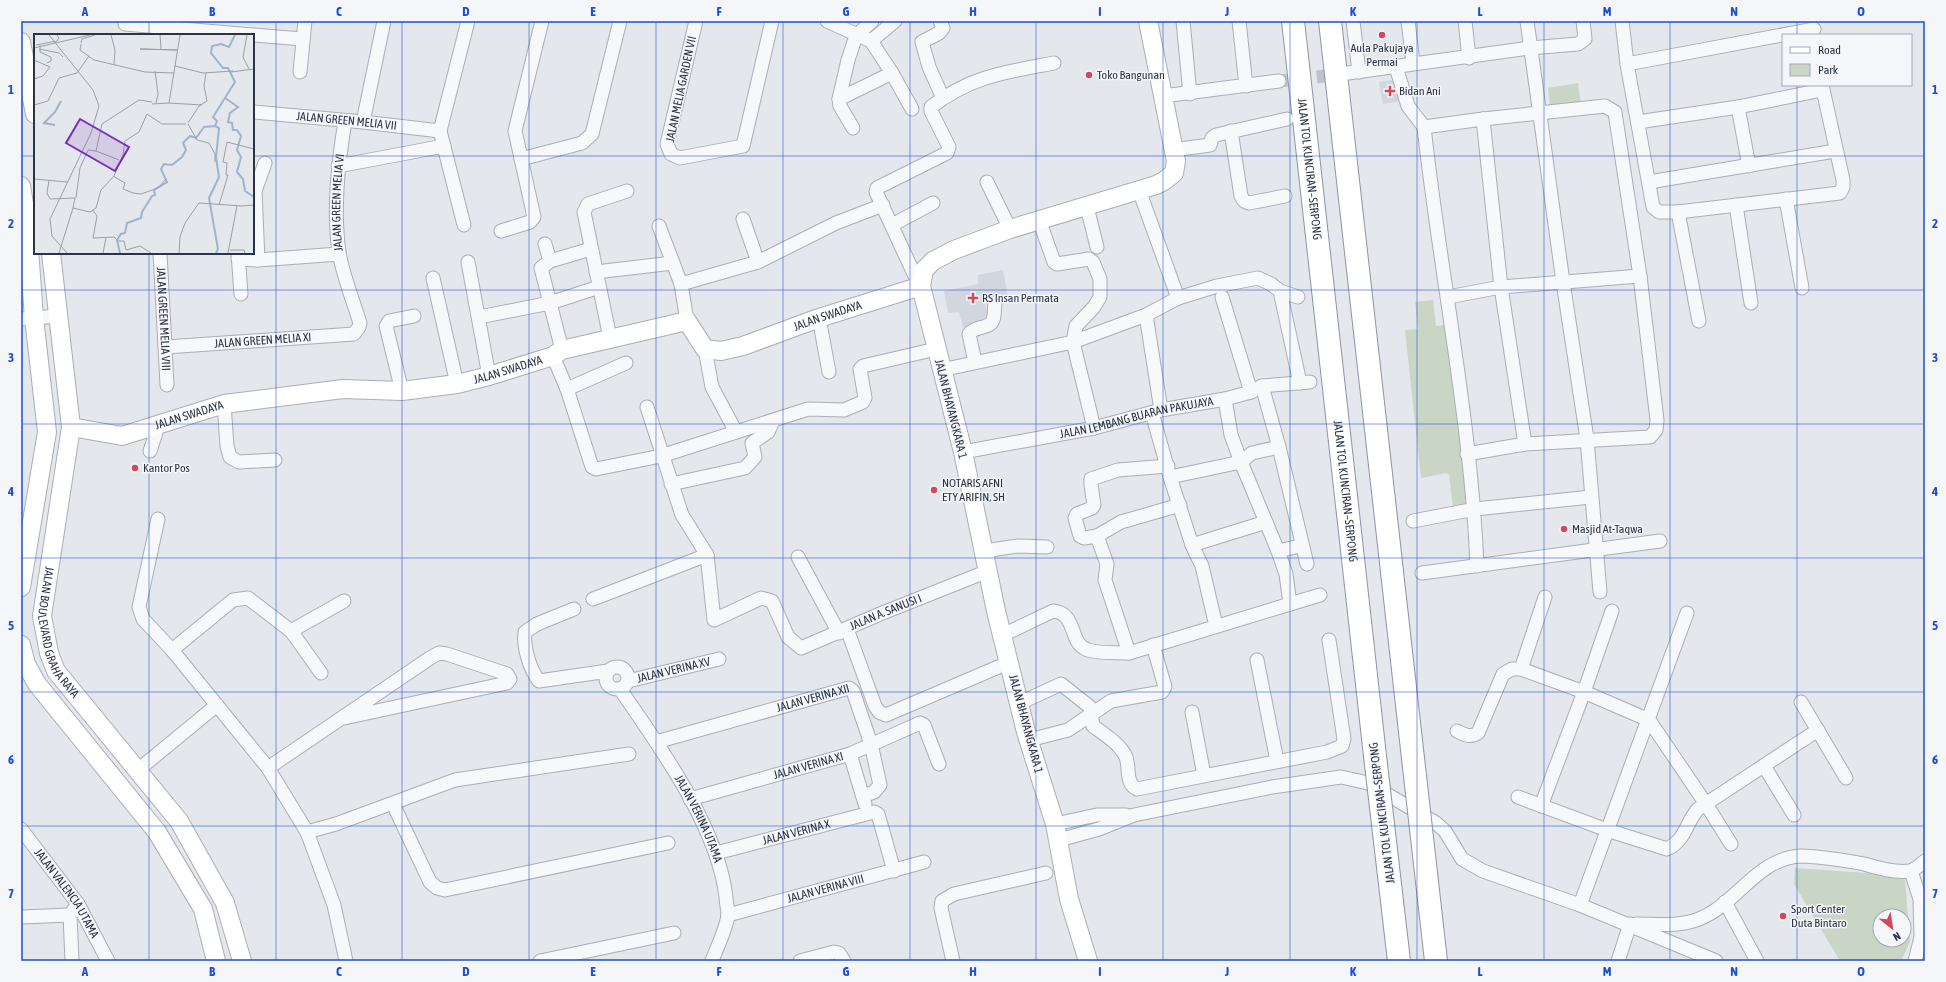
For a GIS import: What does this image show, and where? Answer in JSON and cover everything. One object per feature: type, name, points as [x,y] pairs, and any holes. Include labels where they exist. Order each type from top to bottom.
[{"type":"highway","name":"JALAN TOL KUNCIRAN–SERPONG","points":[[1294,21],[1399,961]]},
{"type":"highway","points":[[1330,21],[1436,961]]},
{"type":"street","points":[[300,72],[302,39],[305,21]]},
{"type":"street","points":[[363,122],[384,21]]},
{"type":"street","points":[[464,225],[440,131],[468,21]]},
{"type":"street","points":[[501,231],[530,222],[534,217],[515,132],[542,21]]},
{"type":"street","points":[[521,159],[582,143],[592,134],[620,21]]},
{"type":"street","name":"JALAN MELIA GARDEN VII","points":[[696,21],[668,144],[671,154],[680,158],[743,146],[772,21]]},
{"type":"street","points":[[828,21],[856,36],[871,41],[892,73],[912,109]]},
{"type":"street","points":[[853,128],[840,106],[839,99],[848,60],[856,36],[872,21]]},
{"type":"street","points":[[871,41],[895,21]]},
{"type":"street","points":[[940,21],[943,28],[939,33],[922,42],[929,67],[943,98]]},
{"type":"street","points":[[921,282],[924,270],[933,261],[954,250],[1010,229],[1140,190],[1164,181],[1174,173],[1176,161],[1172,150],[1148,21]]},
{"type":"street","points":[[1183,21],[1190,94]]},
{"type":"street","points":[[1239,21],[1246,86]]},
{"type":"street","points":[[1353,21],[1354,73],[1413,63],[1469,58],[1530,48],[1581,43],[1585,39],[1583,21]]},
{"type":"street","points":[[1408,21],[1413,63]]},
{"type":"street","points":[[1464,21],[1469,58]]},
{"type":"street","points":[[1527,21],[1563,282],[1587,440],[1595,551],[1600,592]]},
{"type":"street","points":[[1622,21],[1626,64],[1638,122],[1652,204],[1656,210],[1678,212],[1840,193],[1843,187],[1843,180],[1822,87],[1738,107],[1638,122]]},
{"type":"street","points":[[126,27],[237,34]]},
{"type":"street","points":[[1783,34],[1814,28]]},
{"type":"street","points":[[1626,64],[1782,34]]},
{"type":"street","points":[[254,35],[302,39]]},
{"type":"street","points":[[21,42],[34,109]]},
{"type":"street","points":[[921,282],[915,276],[876,192],[877,188],[947,153],[949,147],[931,111],[931,107],[943,98],[987,76],[1054,63]]},
{"type":"street","points":[[1396,67],[1408,106],[1424,127],[1430,180],[1448,297],[1475,509],[1477,566]]},
{"type":"street","points":[[839,99],[892,73]]},
{"type":"street","points":[[1163,96],[1190,94],[1279,81]]},
{"type":"street","points":[[1424,127],[1605,106],[1615,112],[1640,276],[1658,425],[1650,437],[1525,444],[1467,454]]},
{"type":"street","points":[[1738,107],[1749,166]]},
{"type":"street","name":"JALAN GREEN MELIA VII","points":[[254,112],[440,131]]},
{"type":"street","points":[[1172,150],[1210,145],[1212,138],[1216,135],[1287,119]]},
{"type":"street","points":[[1483,119],[1501,287],[1525,444]]},
{"type":"street","name":"JALAN GREEN MELIA VI","points":[[345,121],[338,166],[337,227],[339,254],[360,323],[358,329]]},
{"type":"street","points":[[1231,131],[1241,196],[1244,201],[1249,203],[1285,196]]},
{"type":"street","points":[[338,166],[444,146]]},
{"type":"street","points":[[1648,182],[1836,151]]},
{"type":"street","points":[[258,260],[254,190],[265,163]]},
{"type":"street","points":[[986,182],[1010,229]]},
{"type":"street","points":[[21,186],[27,221],[28,318],[47,432],[21,587]]},
{"type":"street","points":[[1140,190],[1178,298]]},
{"type":"street","points":[[610,338],[584,212],[588,204],[627,191]]},
{"type":"street","points":[[1786,199],[1802,288]]},
{"type":"street","points":[[892,225],[933,203]]},
{"type":"street","points":[[681,284],[758,262],[836,223],[883,205]]},
{"type":"street","points":[[1736,205],[1751,303]]},
{"type":"street","points":[[1087,206],[1098,247]]},
{"type":"street","points":[[1678,212],[1698,321]]},
{"type":"street","points":[[743,219],[758,262]]},
{"type":"street","points":[[1039,220],[1054,262],[1057,264],[1089,259],[1100,279],[1100,297],[1094,307],[1076,326],[1073,342],[1094,428]]},
{"type":"street","points":[[659,226],[681,284],[687,321],[705,349],[712,387],[736,432]]},
{"type":"street","points":[[545,244],[550,261]]},
{"type":"street","points":[[591,249],[550,261],[542,268],[550,303],[557,353],[592,467],[596,469],[662,456],[808,409],[844,410],[863,402],[866,398],[860,368],[863,366],[936,349]]},
{"type":"street","name":"JALAN BOULEVARD GRAHA RAYA","points":[[51,254],[71,427],[42,616],[48,653],[56,671],[179,821],[225,903],[242,961]]},
{"type":"street","name":"JALAN GREEN MELIA VIII","points":[[160,254],[167,385]]},
{"type":"street","points":[[241,294],[238,256],[258,260],[339,254]]},
{"type":"street","points":[[468,262],[489,376]]},
{"type":"street","points":[[596,272],[674,263]]},
{"type":"street","points":[[1448,297],[1501,287],[1640,276]]},
{"type":"street","points":[[433,278],[457,384]]},
{"type":"street","points":[[941,370],[1073,342],[1146,314],[1178,298],[1217,286],[1258,278],[1271,284],[1280,291],[1298,297]]},
{"type":"street","name":"JALAN SWADAYA","points":[[705,349],[721,351],[743,346],[921,282]]},
{"type":"street","name":"JALAN BHAYANGKARA 1","points":[[921,282],[941,370],[963,452],[988,572],[1003,635],[1029,740],[1057,832],[1069,900],[1088,961]]},
{"type":"street","points":[[479,317],[550,303],[599,287]]},
{"type":"street","name":"JALAN LEMBANG BUARAN PAKUJAYA","points":[[963,452],[1094,428],[1157,411],[1225,399],[1257,389],[1305,382],[1280,291]]},
{"type":"street","points":[[1222,297],[1279,447],[1307,564]]},
{"type":"street","points":[[975,362],[969,334],[971,331],[991,324],[993,320],[995,303]]},
{"type":"street","points":[[1146,314],[1157,411],[1169,472],[1192,545],[1202,566],[1216,626]]},
{"type":"street","points":[[28,318],[58,316]]},
{"type":"street","points":[[402,390],[386,326],[389,321],[414,316]]},
{"type":"street","points":[[819,318],[829,372]]},
{"type":"street","name":"JALAN SWADAYA","points":[[71,427],[122,436],[224,404],[343,389],[402,390],[457,384],[489,376],[557,353],[610,338],[687,321]]},
{"type":"street","name":"JALAN GREEN MELIA XI","points":[[166,347],[354,334],[358,329]]},
{"type":"street","points":[[567,389],[626,362]]},
{"type":"street","points":[[1225,399],[1231,435],[1286,574],[1290,604]]},
{"type":"street","points":[[224,404],[227,446],[230,457],[239,462],[275,460]]},
{"type":"street","points":[[593,599],[707,554],[682,515],[646,407]]},
{"type":"street","points":[[671,484],[745,468],[755,457],[752,442],[768,432],[773,421]]},
{"type":"street","points":[[150,452],[156,433],[154,426]]},
{"type":"street","points":[[1180,505],[1121,522],[1097,536],[1084,538],[1080,536],[1075,518],[1077,514],[1092,508],[1094,505],[1091,486],[1092,479],[1118,470],[1169,472],[1241,462],[1252,453],[1279,447]]},
{"type":"street","points":[[1413,521],[1475,509],[1591,497]]},
{"type":"street","points":[[158,518],[139,607],[143,619],[172,650],[268,768],[307,832],[334,905],[346,961]]},
{"type":"street","points":[[1192,545],[1266,522]]},
{"type":"street","points":[[1097,536],[1107,564],[1105,580],[1129,653]]},
{"type":"street","points":[[1422,573],[1595,551],[1660,541]]},
{"type":"street","points":[[984,551],[1018,546],[1046,547]]},
{"type":"street","points":[[1278,551],[1300,546]]},
{"type":"street","name":"JALAN A. SANUSI I","points":[[707,554],[714,620],[761,598],[766,599],[772,601],[788,637],[801,648],[988,572]]},
{"type":"street","points":[[798,557],[843,631],[875,706],[879,712],[886,715],[1010,662]]},
{"type":"street","points":[[1003,635],[1053,611],[1066,614],[1080,645],[1087,650],[1129,653],[1320,595]]},
{"type":"street","points":[[1521,669],[1545,597]]},
{"type":"street","points":[[172,650],[232,600],[248,598],[291,631],[321,673]]},
{"type":"street","points":[[291,631],[344,602]]},
{"type":"street","points":[[574,609],[537,624],[525,632],[524,640],[534,676],[539,682],[603,672],[615,667],[623,668],[628,675],[624,685],[613,688],[607,683],[603,672]]},
{"type":"street","points":[[1541,806],[1584,692],[1612,611]]},
{"type":"street","points":[[1580,905],[1606,830],[1687,613]]},
{"type":"street","points":[[1020,703],[1061,684],[1090,707],[1093,726],[1112,740],[1126,756],[1130,783],[1137,789],[1327,752],[1342,746],[1344,739],[1328,640]]},
{"type":"street","name":"JALAN BOULEVARD GRAHA RAYA","points":[[21,645],[24,666],[37,684],[157,832],[203,909],[216,961]]},
{"type":"street","points":[[1029,740],[1068,730],[1111,701],[1164,691],[1165,687],[1153,645]]},
{"type":"street","points":[[24,666],[48,653]]},
{"type":"street","points":[[268,768],[439,653],[447,654],[506,674],[510,680],[507,683],[344,718]]},
{"type":"street","name":"JALAN VERINA XV","points":[[624,685],[719,659]]},
{"type":"street","points":[[1257,660],[1277,761]]},
{"type":"street","points":[[1457,731],[1467,736],[1478,733],[1503,674],[1512,668],[1521,669],[1584,692],[1648,720],[1706,804],[1731,844]]},
{"type":"street","name":"JALAN VERINA UTAMA","points":[[624,685],[690,799],[716,853],[724,884],[728,915],[712,961]]},
{"type":"street","name":"JALAN VERINA XII","points":[[656,742],[847,687],[853,691],[871,744],[880,785],[874,792],[863,796]]},
{"type":"street","points":[[1801,702],[1846,778]]},
{"type":"street","points":[[138,770],[217,705]]},
{"type":"street","points":[[1192,712],[1204,775]]},
{"type":"street","name":"JALAN VERINA XI","points":[[690,799],[850,754],[922,723],[939,764]]},
{"type":"street","points":[[1518,797],[1606,830],[1667,850],[1679,842],[1693,815],[1698,809],[1818,730]]},
{"type":"street","points":[[307,832],[336,824],[394,804],[455,780],[629,754]]},
{"type":"street","points":[[850,754],[863,796],[872,813],[894,871]]},
{"type":"street","points":[[1764,766],[1794,815]]},
{"type":"street","points":[[1057,832],[1099,829],[1134,815],[1272,787],[1341,776],[1354,778],[1368,783],[1392,796],[1436,823],[1445,832],[1462,859],[1470,865],[1630,924],[1716,961]]},
{"type":"street","points":[[394,804],[430,882],[436,888],[445,890],[668,843]]},
{"type":"street","name":"JALAN VERINA X","points":[[716,853],[872,813]]},
{"type":"street","name":"JALAN VALENCIA UTAMA","points":[[23,835],[78,904],[108,961]]},
{"type":"street","points":[[1630,924],[1684,924],[1712,912],[1758,873],[1780,860],[1801,856],[1862,864],[1886,870],[1911,871],[1925,861]]},
{"type":"street","name":"JALAN VERINA VIII","points":[[728,915],[924,862]]},
{"type":"street","points":[[1911,871],[1923,913],[1915,961]]},
{"type":"street","points":[[953,961],[941,908],[942,901],[954,894],[1046,873]]},
{"type":"street","points":[[1725,902],[1758,961]]},
{"type":"street","points":[[72,961],[70,915],[78,904]]},
{"type":"street","points":[[21,917],[70,915]]},
{"type":"street","points":[[1618,961],[1630,924]]},
{"type":"street","points":[[540,961],[674,933]]},
{"type":"street","points":[[800,961],[834,952],[842,957]]},
{"type":"shaded area","name":"Bidan Ani","points":[[1398,79],[1401,101],[1383,104],[1379,82]]},
{"type":"shaded area","name":"RS Insan Permata","points":[[1003,270],[1008,297],[985,302],[989,321],[963,328],[959,312],[948,313],[944,291],[978,284],[978,275]]},
{"type":"green space","points":[[1578,83],[1581,104],[1550,108],[1548,88]]},
{"type":"green space","points":[[1433,300],[1436,326],[1444,325],[1471,505],[1453,508],[1449,475],[1446,473],[1421,478],[1405,330],[1418,329],[1415,302]]},
{"type":"green space","points":[[1795,868],[1867,873],[1905,879],[1907,908],[1872,908],[1872,948],[1907,948],[1901,961],[1840,961],[1794,884]]},
{"type":"tunnel","points":[[1279,81],[1343,74]]},
{"type":"place","name":"Aula Pakujaya Permai","points":[[1382,35]]},
{"type":"place","name":"Toko Bangunan","points":[[1089,75]]},
{"type":"place","name":"Bidan Ani","points":[[1390,91]]},
{"type":"place","name":"RS Insan Permata","points":[[973,298]]},
{"type":"place","name":"Kantor Pos","points":[[135,468]]},
{"type":"place","name":"NOTARIS AFNI ETY ARIFIN, SH","points":[[934,490]]},
{"type":"place","name":"Masjid At-Taqwa","points":[[1564,529]]},
{"type":"place","name":"Sport Center Duta Bintaro","points":[[1783,916]]}]
